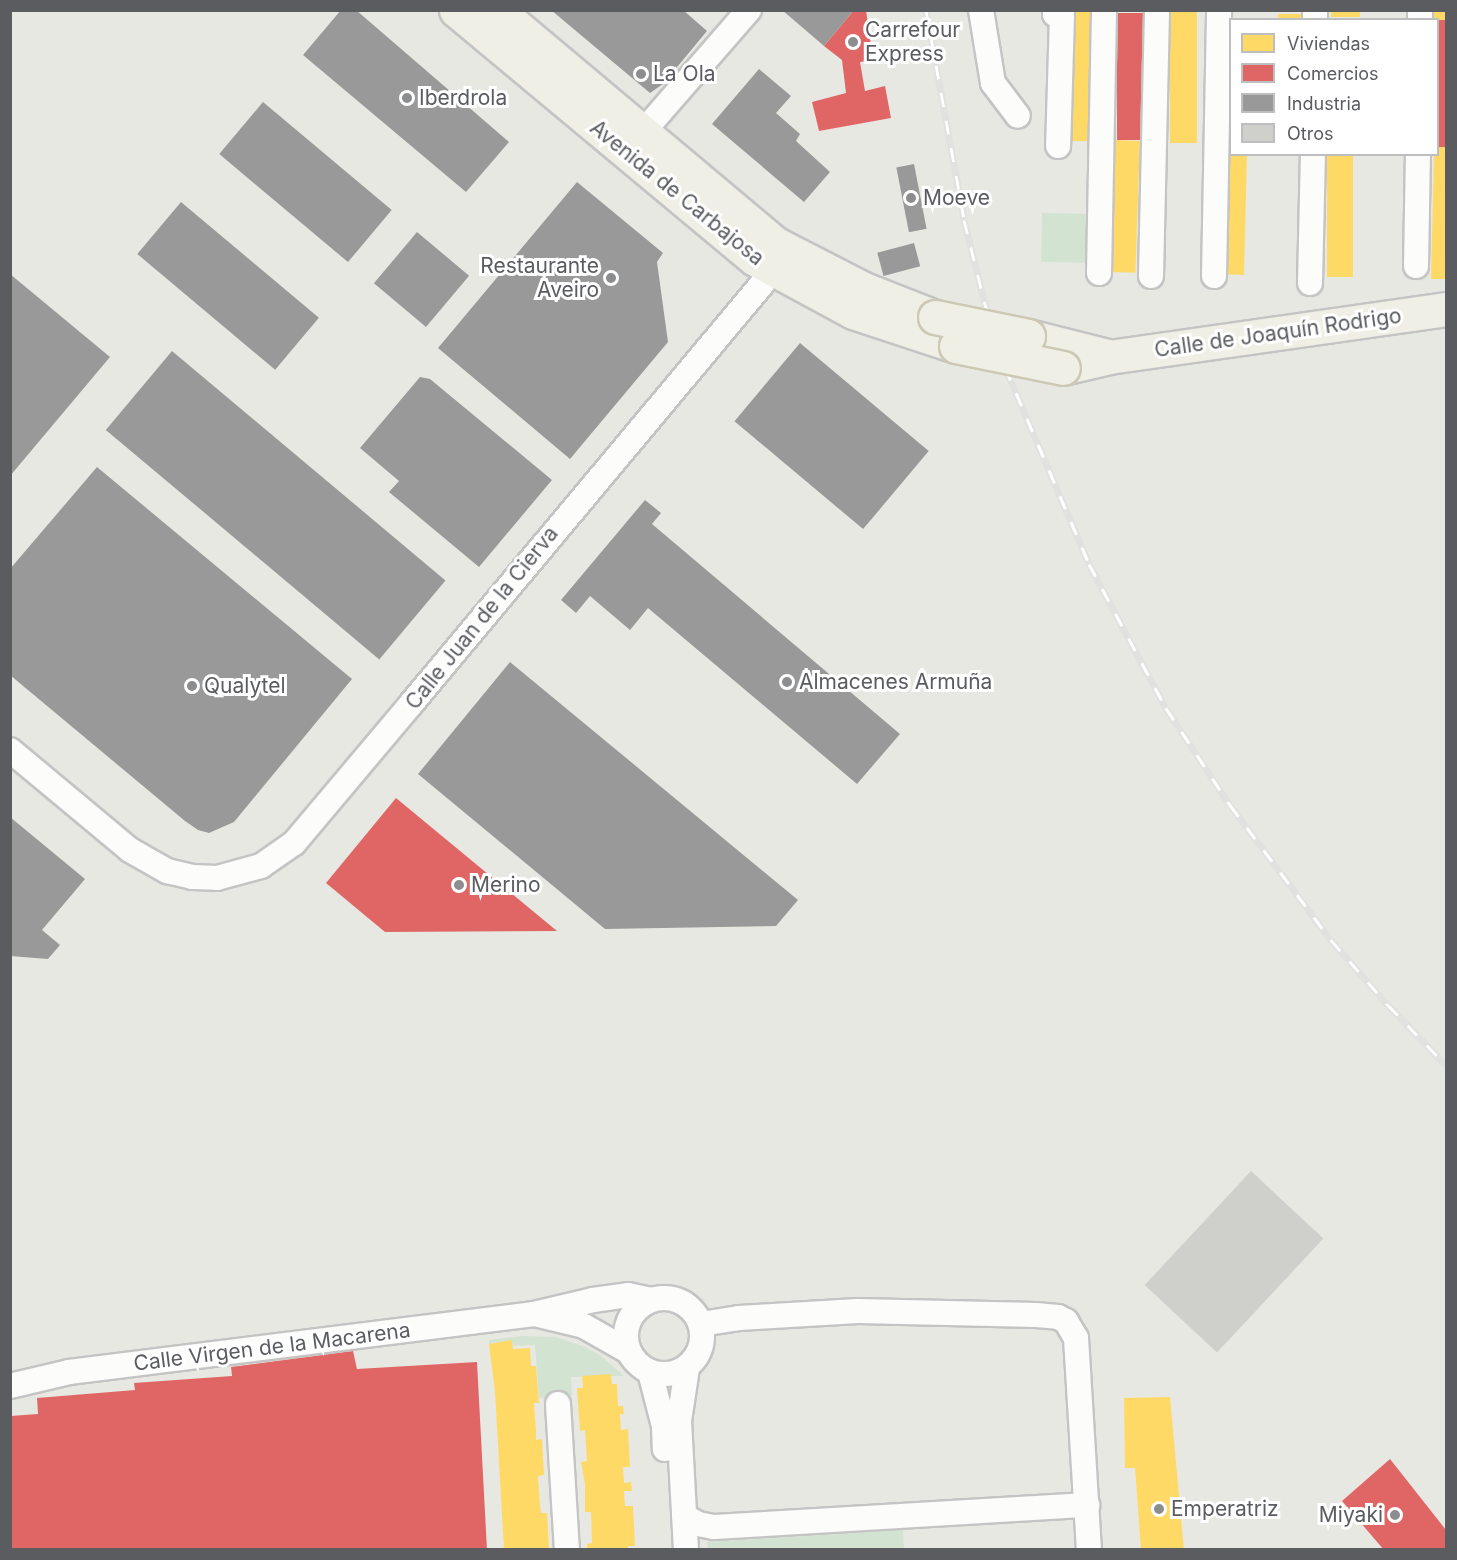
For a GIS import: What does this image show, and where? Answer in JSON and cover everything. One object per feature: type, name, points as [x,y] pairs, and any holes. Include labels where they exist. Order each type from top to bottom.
[{"type":"main road","name":"Avenida de Carbajosa","points":[[456,10],[689,206],[772,256],[935,316],[1028,336]]},
{"type":"main road","name":"Avenida de Carbajosa","points":[[496,10],[642,133],[801,286],[853,312],[956,346],[1063,368]]},
{"type":"main road","name":"Calle de Joaquín Rodrigo","points":[[1063,368],[1109,357],[1199,346],[1446,309]]},
{"type":"main road","name":"Calle de Joaquín Rodrigo","points":[[1028,336],[1109,357]]},
{"type":"street","points":[[981,10],[993,83],[1018,116]]},
{"type":"street","points":[[1055,10],[1055,14],[1062,15],[1058,146]]},
{"type":"street","points":[[1099,273],[1104,10]]},
{"type":"street","points":[[1151,276],[1157,10]]},
{"type":"street","points":[[1214,276],[1219,10]]},
{"type":"street","points":[[642,133],[739,14]]},
{"type":"street","points":[[1310,283],[1313,156]]},
{"type":"street","points":[[1416,266],[1418,156]]},
{"type":"street","name":"Calle Juan de la Cierva","points":[[10,750],[130,850],[167,871],[192,877],[217,878],[261,866],[294,843],[762,284],[772,256]]},
{"type":"street","name":"Calle Juan de la Cierva","points":[[724,328],[775,294],[801,286]]},
{"type":"street","name":"Calle Virgen de la Macarena","points":[[10,1386],[69,1372],[534,1314],[593,1300],[628,1295],[651,1300]]},
{"type":"street","points":[[666,1298],[681,1301],[693,1311],[701,1324],[703,1340],[697,1356],[687,1368],[669,1375],[650,1372],[637,1364],[628,1352],[626,1331],[634,1312],[651,1300],[666,1298]]},
{"type":"street","points":[[701,1324],[739,1318],[858,1311],[1058,1317],[1070,1326],[1076,1338],[1089,1550]]},
{"type":"street","name":"Calle Virgen de la Macarena","points":[[534,1314],[584,1326],[628,1352]]},
{"type":"street","points":[[686,1550],[679,1421],[687,1368]]},
{"type":"street","points":[[650,1372],[664,1426],[670,1550]]},
{"type":"street","points":[[558,1404],[567,1550]]},
{"type":"street","points":[[684,1516],[698,1524],[714,1527],[1087,1505]]},
{"type":"green space","points":[[1042,213],[1099,214],[1098,263],[1041,262]]},
{"type":"green space","points":[[524,1336],[556,1337],[585,1347],[600,1355],[624,1376],[571,1377],[572,1395],[539,1398],[535,1345],[513,1346],[512,1340],[489,1344],[489,1340]]},
{"type":"green space","points":[[903,1530],[904,1549],[708,1549],[707,1542]]},
{"type":"building: Viviendas","points":[[1064,10],[1090,10],[1090,141],[1064,141]]},
{"type":"building: Viviendas","points":[[1331,10],[1360,10],[1360,17],[1331,17]]},
{"type":"building: Viviendas","points":[[1434,10],[1446,10],[1446,20],[1434,18]]},
{"type":"building: Viviendas","points":[[1170,12],[1197,12],[1197,143],[1170,143]]},
{"type":"building: Viviendas","points":[[1278,14],[1304,14],[1304,18],[1278,18]]},
{"type":"building: Viviendas","points":[[1114,140],[1140,141],[1135,273],[1109,272]]},
{"type":"building: Viviendas","points":[[1221,142],[1229,143],[1229,156],[1247,156],[1244,275],[1218,274]]},
{"type":"building: Viviendas","points":[[1439,147],[1446,147],[1446,279],[1431,279],[1434,156],[1439,156]]},
{"type":"building: Viviendas","points":[[1327,156],[1353,156],[1353,277],[1327,277]]},
{"type":"building: Viviendas","points":[[512,1340],[513,1349],[530,1348],[531,1366],[536,1366],[539,1403],[534,1403],[536,1440],[542,1439],[544,1475],[538,1476],[540,1505],[541,1513],[547,1513],[549,1548],[543,1550],[504,1550],[495,1392],[489,1344]]},
{"type":"building: Viviendas","points":[[611,1374],[612,1384],[617,1384],[618,1406],[623,1406],[624,1414],[620,1414],[621,1430],[628,1429],[630,1467],[623,1467],[624,1483],[631,1482],[632,1491],[624,1491],[625,1506],[633,1506],[635,1546],[628,1546],[628,1550],[587,1550],[587,1544],[592,1543],[591,1512],[585,1512],[585,1484],[581,1462],[587,1461],[585,1430],[580,1431],[577,1388],[583,1388],[582,1376]]},
{"type":"building: Viviendas","name":"Emperatriz","points":[[1170,1397],[1184,1550],[1141,1550],[1135,1468],[1125,1468],[1124,1398]]},
{"type":"building: Comercios","points":[[854,10],[866,10],[873,60],[860,62],[865,91],[885,86],[891,118],[819,131],[812,102],[846,93],[842,60],[824,46]]},
{"type":"building: Comercios","points":[[1117,13],[1143,13],[1143,140],[1117,140]]},
{"type":"building: Comercios","points":[[1439,20],[1446,20],[1446,147],[1439,147]]},
{"type":"building: Comercios","name":"Merino","points":[[396,798],[557,931],[385,932],[326,883]]},
{"type":"building: Comercios","points":[[353,1351],[357,1369],[477,1362],[487,1550],[10,1550],[10,1416],[38,1414],[37,1398],[135,1390],[134,1383],[232,1376],[231,1367]]},
{"type":"building: Comercios","name":"Miyaki","points":[[1390,1459],[1446,1530],[1446,1550],[1384,1550],[1342,1501]]},
{"type":"building: Industria","name":"Iberdrola","points":[[341,10],[356,10],[509,142],[466,192],[303,55]]},
{"type":"building: Industria","points":[[551,10],[683,10],[707,31],[663,84],[650,93]]},
{"type":"building: Industria","points":[[782,10],[854,10],[824,46]]},
{"type":"building: Industria","points":[[759,69],[791,96],[776,113],[800,134],[796,141],[830,172],[804,202],[712,124]]},
{"type":"building: Industria","points":[[263,102],[392,210],[348,262],[219,154]]},
{"type":"building: Industria","name":"Moeve","points":[[914,164],[927,229],[909,232],[896,167]]},
{"type":"building: Industria","points":[[577,182],[663,253],[657,262],[668,342],[570,459],[438,348]]},
{"type":"building: Industria","points":[[181,202],[319,318],[275,370],[137,254]]},
{"type":"building: Industria","points":[[417,232],[469,276],[426,327],[374,283]]},
{"type":"building: Industria","name":"Moeve","points":[[914,243],[920,266],[884,276],[877,253]]},
{"type":"building: Industria","points":[[10,274],[110,357],[10,476]]},
{"type":"building: Industria","points":[[800,343],[929,451],[863,529],[734,421]]},
{"type":"building: Industria","points":[[172,351],[445,580],[379,659],[106,430]]},
{"type":"building: Industria","points":[[420,377],[430,379],[552,480],[479,567],[389,492],[399,481],[360,448]]},
{"type":"building: Industria","name":"Qualytel","points":[[97,467],[352,679],[234,822],[209,833],[198,830],[185,821],[10,675],[10,569]]},
{"type":"building: Industria","name":"Almacenes Armuña","points":[[645,500],[661,513],[652,524],[900,734],[857,784],[648,608],[630,630],[590,596],[576,613],[561,600]]},
{"type":"building: Industria","points":[[510,662],[798,900],[776,926],[605,929],[418,774]]},
{"type":"building: Industria","points":[[10,817],[85,879],[42,930],[60,945],[48,959],[10,956]]},
{"type":"building: Otros","points":[[1251,1171],[1323,1239],[1217,1353],[1145,1285]]},
{"type":"railway","points":[[926,10],[964,220],[985,304],[1005,367],[1089,564],[1166,708],[1230,805],[1331,940],[1388,1005],[1446,1065]]},
{"type":"place","name":"Carrefour Express","points":[[853,42]]},
{"type":"place","name":"La Ola","points":[[641,74]]},
{"type":"place","name":"Iberdrola","points":[[407,98]]},
{"type":"place","name":"Moeve","points":[[911,198]]},
{"type":"place","name":"Restaurante Aveiro","points":[[611,278]]},
{"type":"place","name":"Almacenes Armuña","points":[[787,682]]},
{"type":"place","name":"Qualytel","points":[[192,686]]},
{"type":"place","name":"Merino","points":[[459,885]]},
{"type":"place","name":"Emperatriz","points":[[1159,1509]]},
{"type":"place","name":"Miyaki","points":[[1395,1515]]}]
